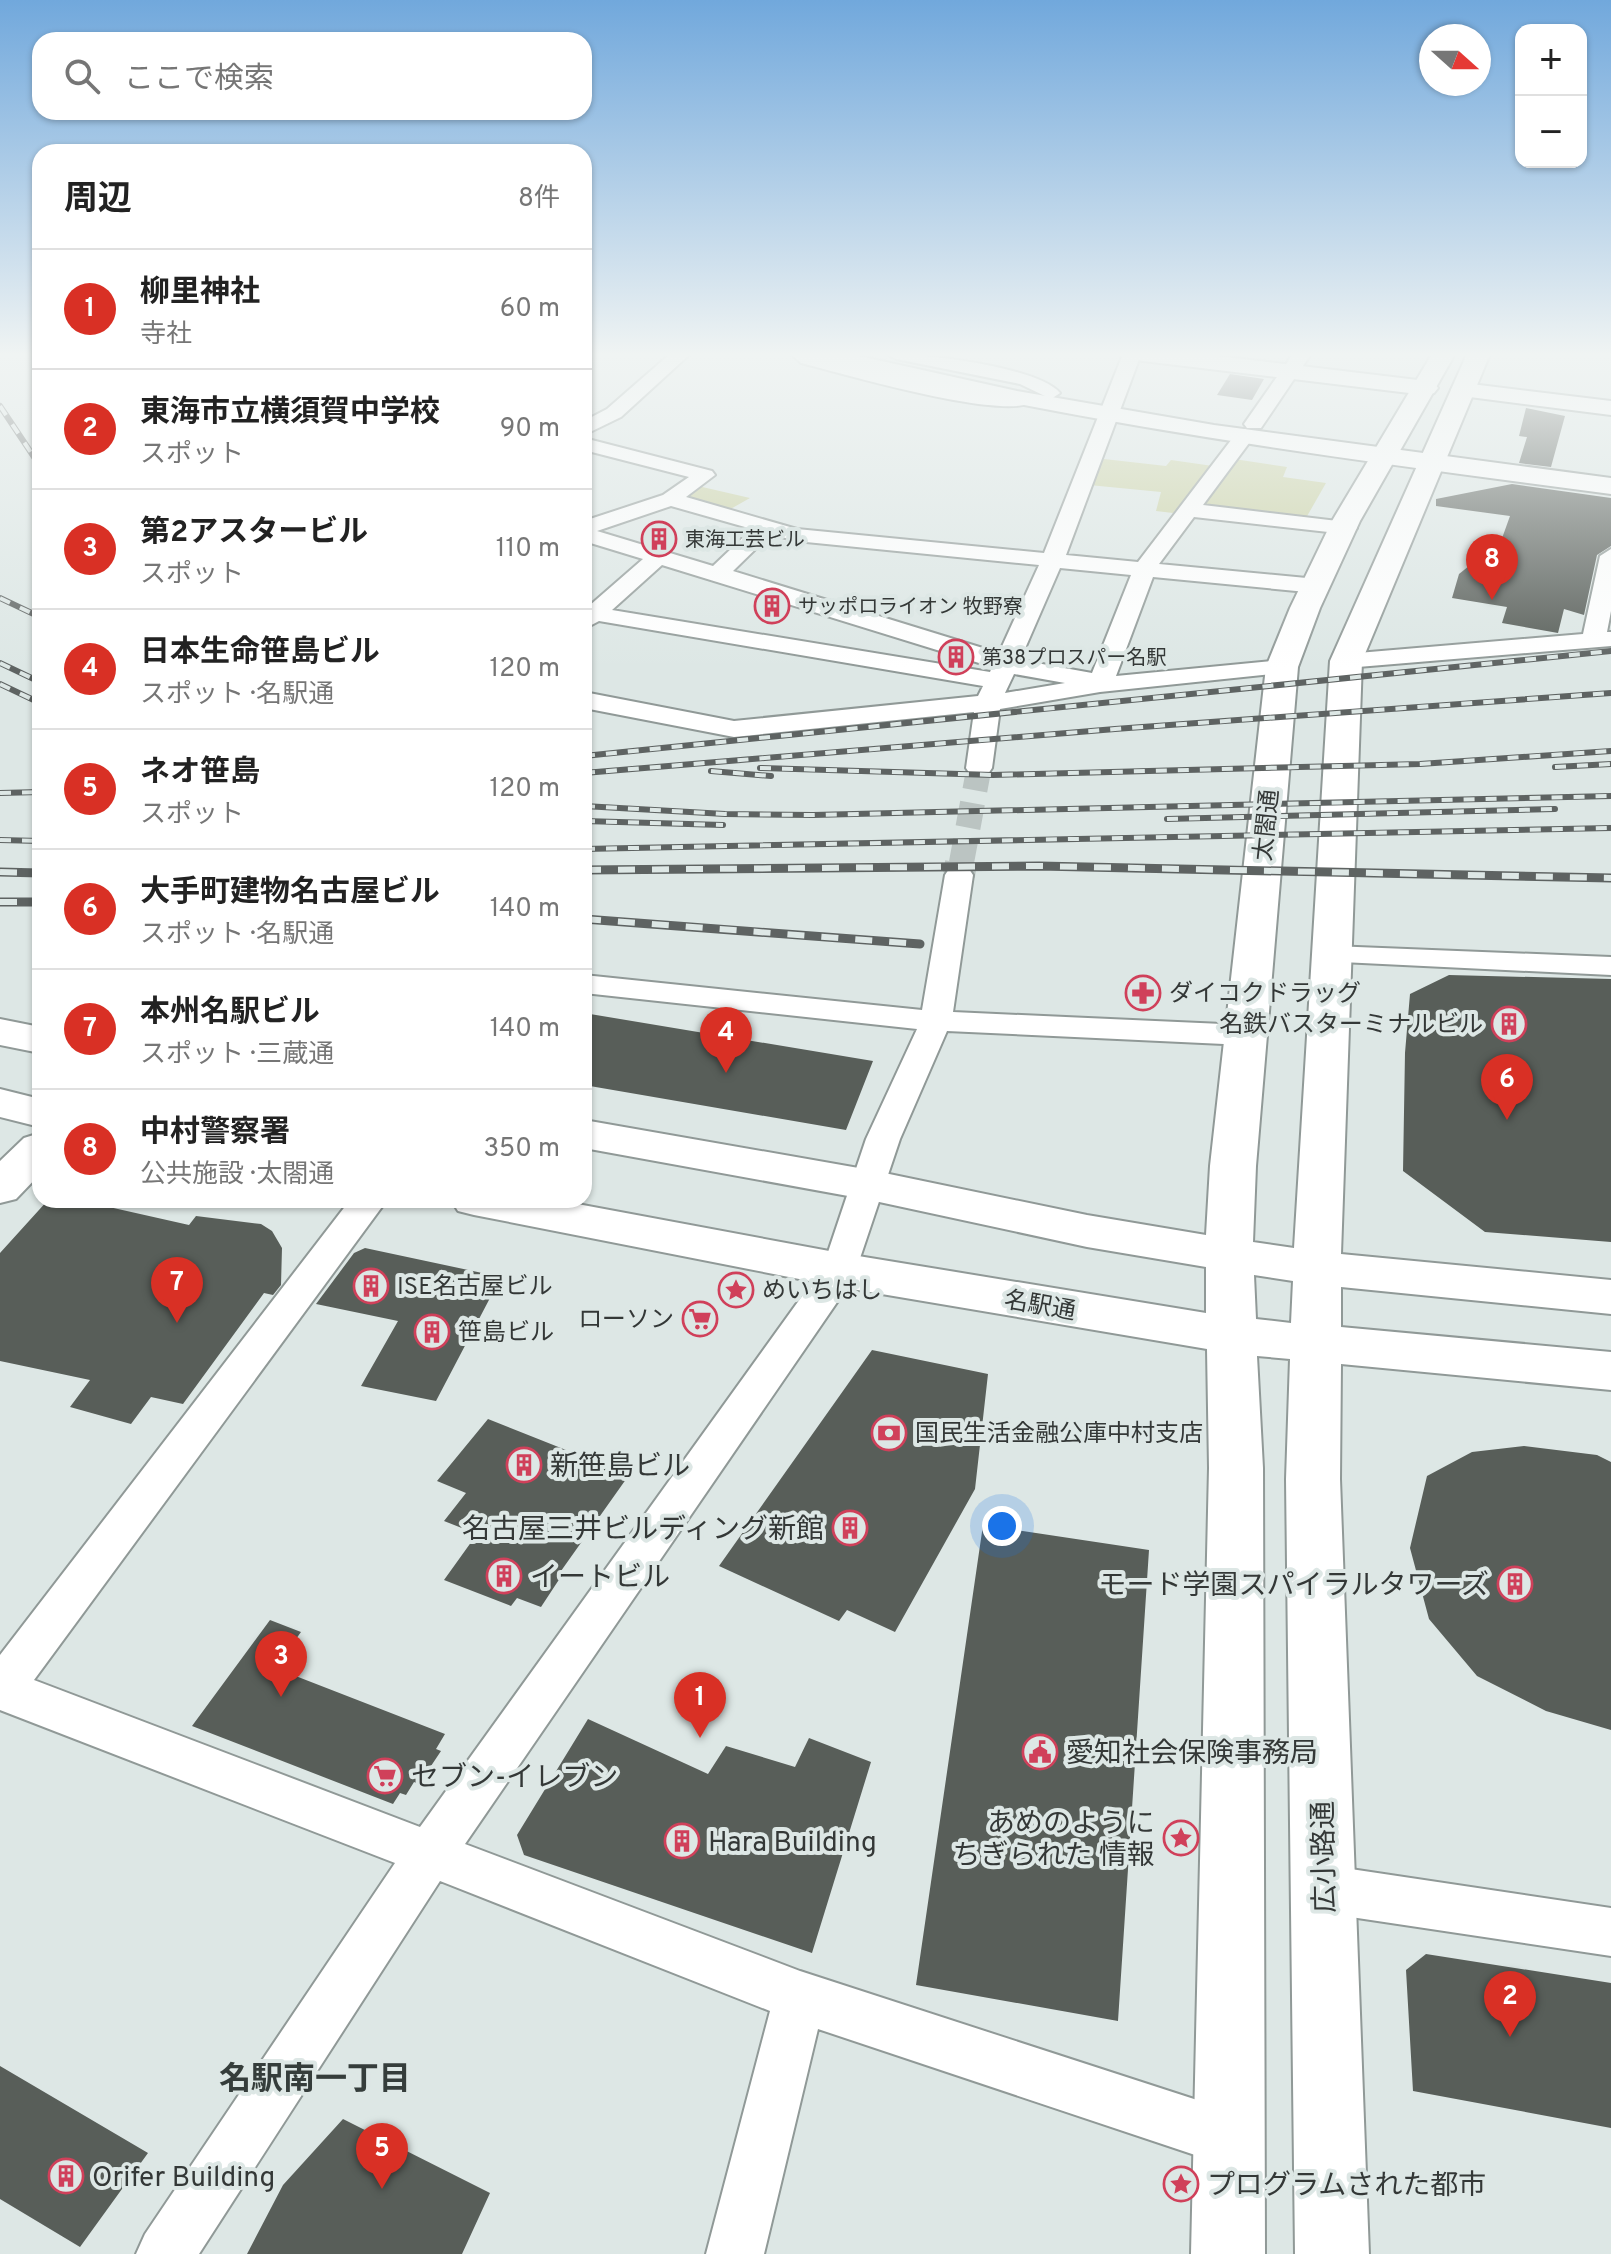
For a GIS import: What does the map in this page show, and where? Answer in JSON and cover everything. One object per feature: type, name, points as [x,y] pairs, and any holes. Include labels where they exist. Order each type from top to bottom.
[{"type":"main road","name":"太閤通","points":[[1231,1335],[1229,1255],[1233,1166],[1282,667],[1295,630],[1381,459]]},
{"type":"main road","points":[[1317,1268],[1346,661],[1436,459]]},
{"type":"main road","points":[[1455,459],[1611,486]]},
{"type":"main road","points":[[1474,459],[1611,471]]},
{"type":"main road","points":[[0,1032],[32,1038]]},
{"type":"main road","points":[[0,1103],[32,1111]]},
{"type":"main road","points":[[592,1135],[870,1185],[1087,1231],[1229,1255],[1317,1268],[1611,1297]]},
{"type":"main road","name":"名駅通","points":[[516,1208],[1065,1310],[1231,1335],[1611,1371]]},
{"type":"main road","name":"広小路通","points":[[1317,1268],[1313,1479],[1332,2254]]},
{"type":"main road","points":[[1228,2254],[1236,1484],[1231,1335]]},
{"type":"street","points":[[592,528],[670,499],[705,475],[643,459]]},
{"type":"street","points":[[979,768],[998,682],[1053,559],[1092,459]]},
{"type":"street","points":[[1100,685],[1145,568],[1227,459]]},
{"type":"street","points":[[670,499],[796,535],[1317,586]]},
{"type":"street","points":[[1187,510],[1346,528]]},
{"type":"street","points":[[718,573],[766,527]]},
{"type":"street","points":[[592,534],[718,573],[998,682]]},
{"type":"street","points":[[592,612],[659,556]]},
{"type":"street","points":[[1346,661],[1602,640],[1611,556]]},
{"type":"street","points":[[592,617],[998,682],[1100,685],[1282,667]]},
{"type":"street","points":[[895,711],[935,670]]},
{"type":"street","points":[[592,702],[734,729],[895,711],[998,682],[1027,670],[1090,679],[1100,685]]},
{"type":"street","points":[[165,2254],[429,1855],[840,1270],[883,1139],[936,1021],[959,875]]},
{"type":"street","points":[[1332,955],[1611,966]]},
{"type":"street","points":[[592,985],[936,1021],[1245,1035]]},
{"type":"street","points":[[363,1208],[0,1688],[800,1997],[1231,2139]]},
{"type":"street","points":[[1324,1889],[1611,1932]]},
{"type":"street","points":[[735,2254],[800,1997]]},
{"type":"green space","points":[[1104,459],[1166,466],[1171,460],[1213,466],[1173,513],[1156,511],[1161,492],[1089,485]]},
{"type":"green space","points":[[1234,459],[1287,467],[1283,477],[1326,483],[1306,518],[1211,508],[1204,503]]},
{"type":"green space","points":[[698,486],[750,498],[727,511],[687,499],[686,495]]},
{"type":"building","points":[[1520,459],[1553,459],[1551,467],[1519,463]]},
{"type":"building","points":[[1512,484],[1611,498],[1611,546],[1597,555],[1584,615],[1564,609],[1558,633],[1502,623],[1507,607],[1452,598],[1459,574],[1469,566],[1491,569],[1510,516],[1436,506],[1436,499]]},
{"type":"building","points":[[1449,975],[1611,979],[1611,1242],[1485,1232],[1403,1171],[1405,1053],[1410,994]]},
{"type":"building","points":[[592,1014],[873,1061],[846,1130],[592,1086]]},
{"type":"building","points":[[41,1208],[114,1208],[189,1225],[196,1216],[261,1224],[272,1231],[282,1248],[281,1285],[273,1295],[264,1293],[183,1404],[151,1397],[131,1424],[70,1407],[90,1380],[0,1361],[0,1253]]},
{"type":"building","name":"笹島ビル","points":[[365,1248],[501,1277],[436,1401],[361,1386],[398,1321],[316,1304],[354,1253]]},
{"type":"building","name":"名古屋三井ビルディング新館","points":[[872,1350],[988,1374],[975,1489],[895,1632],[847,1610],[839,1621],[719,1566]]},
{"type":"building","points":[[488,1419],[629,1475],[561,1571],[564,1572],[541,1607],[517,1598],[511,1606],[444,1580],[477,1534],[444,1521],[466,1493],[437,1481]]},
{"type":"building","name":"モード学園スパイラルタワーズ","points":[[1524,1446],[1597,1455],[1611,1462],[1611,1730],[1546,1711],[1477,1676],[1429,1619],[1410,1548],[1427,1476],[1472,1452]]},
{"type":"building","points":[[983,1525],[1149,1550],[1118,2021],[916,1985]]},
{"type":"building","points":[[270,1620],[301,1632],[275,1668],[445,1734],[436,1749],[441,1751],[419,1784],[414,1782],[406,1795],[400,1793],[393,1804],[192,1726]]},
{"type":"building","name":"Hara Building","points":[[588,1719],[708,1774],[726,1746],[795,1767],[809,1738],[871,1762],[812,1953],[524,1855],[517,1835]]},
{"type":"building","points":[[1426,1954],[1611,1983],[1611,2128],[1413,2091],[1406,1970]]},
{"type":"building","name":"Orifer Building","points":[[0,2066],[148,2153],[80,2247],[0,2199]]},
{"type":"building","points":[[343,2119],[490,2193],[462,2254],[247,2254],[283,2185]]},
{"type":"tunnel","points":[[961,865],[979,768]]},
{"type":"tunnel","points":[[959,875],[961,863]]},
{"type":"railway","points":[[0,598],[32,613]]},
{"type":"railway","points":[[592,755],[1611,651]]},
{"type":"railway","points":[[0,663],[32,678]]},
{"type":"railway","points":[[0,684],[32,699]]},
{"type":"railway","points":[[592,772],[1115,729],[1611,693]]},
{"type":"railway","points":[[760,768],[993,775],[1420,764],[1611,751]]},
{"type":"railway","points":[[1555,767],[1611,764]]},
{"type":"railway","points":[[711,771],[771,776]]},
{"type":"railway","points":[[0,793],[32,792]]},
{"type":"railway","points":[[592,806],[725,814],[813,815],[1611,796]]},
{"type":"railway","points":[[1167,819],[1555,809]]},
{"type":"railway","points":[[592,821],[723,825]]},
{"type":"railway","points":[[592,849],[1611,828]]},
{"type":"railway","points":[[0,840],[32,841]]},
{"type":"railway","points":[[592,870],[1039,866],[1611,878]]},
{"type":"railway","points":[[0,872],[32,873]]},
{"type":"railway","points":[[0,902],[32,902]]},
{"type":"railway","points":[[592,920],[920,944]]},
{"type":"place","name":"東海工芸ビル","points":[[659,539]]},
{"type":"place","name":"中村警察署","points":[[1492,600]]},
{"type":"place","name":"サッポロライオン 牧野寮","points":[[772,606]]},
{"type":"place","name":"第38プロスパー名駅","points":[[956,657]]},
{"type":"place","name":"ダイコクドラッグ","points":[[1143,993]]},
{"type":"place","name":"名鉄バスターミナルビル","points":[[1509,1024]]},
{"type":"place","name":"日本生命笹島ビル","points":[[726,1073]]},
{"type":"place","name":"大手町建物名古屋ビル","points":[[1507,1120]]},
{"type":"place","name":"ISE名古屋ビル","points":[[371,1286]]},
{"type":"place","name":"めいちはし","points":[[736,1290]]},
{"type":"place","name":"ローソン","points":[[700,1319]]},
{"type":"place","name":"本州名駅ビル","points":[[177,1323]]},
{"type":"place","name":"笹島ビル","points":[[432,1332]]},
{"type":"place","name":"国民生活金融公庫中村支店","points":[[889,1433]]},
{"type":"place","name":"新笹島ビル","points":[[524,1465]]},
{"type":"place","name":"名古屋三井ビルディング新館","points":[[850,1528]]},
{"type":"place","name":"イートビル","points":[[504,1576]]},
{"type":"place","name":"モード学園スパイラルタワーズ","points":[[1515,1584]]},
{"type":"place","name":"第2アスタービル","points":[[281,1697]]},
{"type":"place","name":"柳里神社","points":[[700,1738]]},
{"type":"place","name":"愛知社会保険事務局","points":[[1040,1752]]},
{"type":"place","name":"セブン-イレブン","points":[[385,1776]]},
{"type":"place","name":"あめのように ちぎられた 情報","points":[[1181,1838]]},
{"type":"place","name":"Hara Building","points":[[682,1841]]},
{"type":"place","name":"東海市立横須賀中学校","points":[[1510,2037]]},
{"type":"place","name":"Orifer Building","points":[[66,2176]]},
{"type":"place","name":"プログラムされた都市","points":[[1181,2184]]},
{"type":"place","name":"ネオ笹島","points":[[382,2189]]},
{"type":"district","name":"名駅南一丁目","points":[[315,2078]]}]
